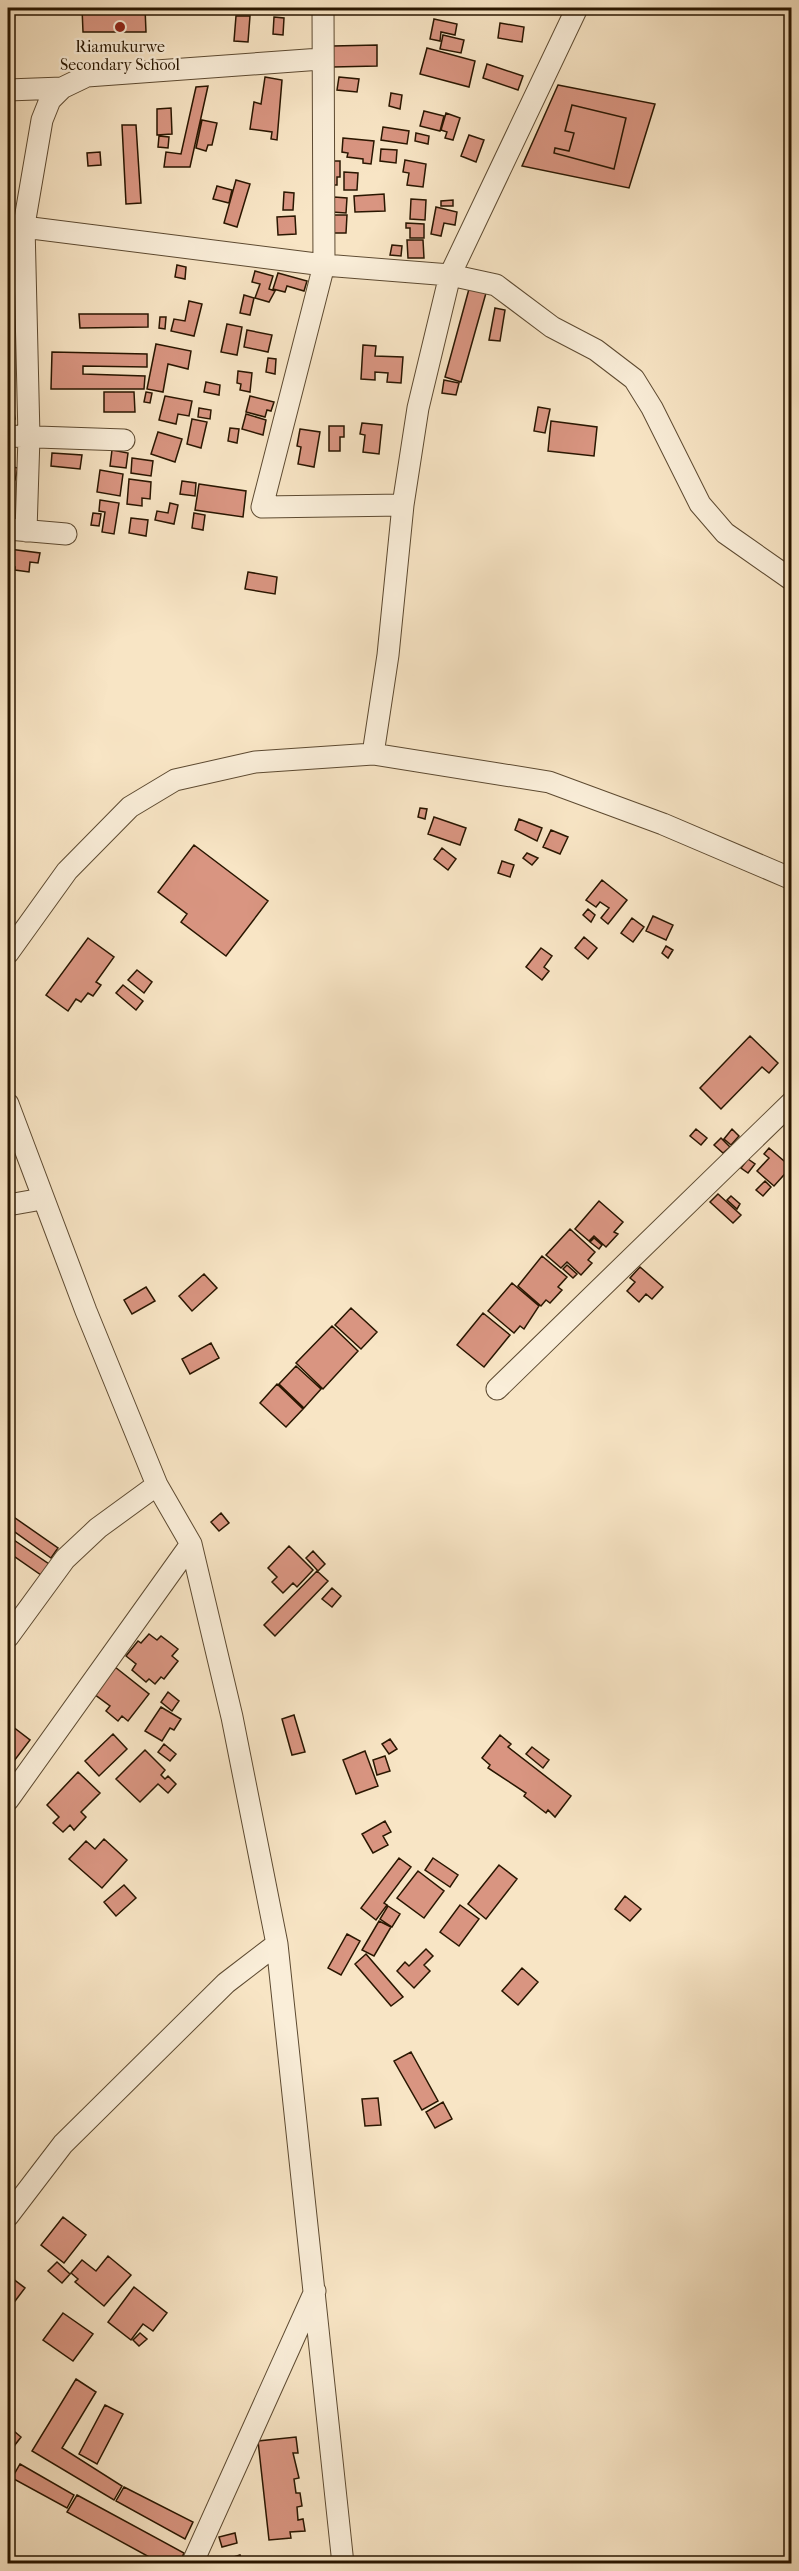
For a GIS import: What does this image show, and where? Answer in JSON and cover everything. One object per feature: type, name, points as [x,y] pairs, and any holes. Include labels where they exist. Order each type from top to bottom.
[{"type":"street","points":[[323,8],[321,59],[324,265],[262,507],[403,505]]},
{"type":"street","points":[[373,754],[388,655],[403,505],[418,408],[450,275],[577,8]]},
{"type":"street","points":[[8,90],[62,87],[87,76],[321,59]]},
{"type":"street","points":[[62,87],[50,100],[42,120],[16,225],[16,338],[29,437],[17,530],[66,534]]},
{"type":"street","points":[[16,225],[324,265],[450,275],[496,285],[552,327],[596,350],[634,379],[652,408],[700,504],[725,533],[792,580]]},
{"type":"street","points":[[8,436],[124,440]]},
{"type":"street","points":[[8,952],[67,871],[112,822],[153,792],[175,780],[255,762],[373,754],[549,782],[663,824],[792,879]]},
{"type":"street","points":[[497,1389],[792,1102]]},
{"type":"street","points":[[8,1104],[42,1199],[157,1485],[191,1544],[232,1717],[278,1944],[316,2289],[343,2564]]},
{"type":"street","points":[[8,1205],[42,1199]]},
{"type":"street","points":[[8,1637],[65,1559],[98,1527],[157,1485]]},
{"type":"street","points":[[8,1800],[191,1544]]},
{"type":"street","points":[[8,2216],[63,2144],[226,1983],[278,1944]]},
{"type":"street","points":[[192,2564],[316,2289]]},
{"type":"building","points":[[8,8],[15,8],[13,40],[8,40]]},
{"type":"building","points":[[82,8],[145,8],[146,32],[83,32]]},
{"type":"building","points":[[236,16],[250,16],[248,42],[234,41]]},
{"type":"building","points":[[274,17],[284,18],[283,35],[273,34]]},
{"type":"building","points":[[434,19],[457,24],[455,35],[441,32],[440,41],[430,39]]},
{"type":"building","points":[[500,23],[524,27],[522,42],[498,38]]},
{"type":"building","points":[[443,35],[464,40],[461,53],[440,49]]},
{"type":"building","points":[[377,45],[377,66],[333,67],[333,46]]},
{"type":"building","points":[[427,48],[475,61],[469,87],[420,74]]},
{"type":"building","points":[[487,64],[523,76],[518,90],[483,78]]},
{"type":"building","points":[[265,77],[282,80],[277,140],[271,139],[272,132],[250,129],[254,102],[261,104]]},
{"type":"building","points":[[339,77],[359,79],[357,92],[337,90]]},
{"type":"building","points":[[558,85],[655,104],[629,188],[522,166]],"holes":[[[572,105],[626,118],[614,169],[554,153],[555,148],[569,151],[574,133],[565,131]]]},
{"type":"building","points":[[208,86],[190,167],[164,167],[166,152],[181,154],[196,87]]},
{"type":"building","points":[[391,93],[402,95],[400,109],[389,106]]},
{"type":"building","points":[[572,105],[626,118],[614,169],[554,153],[555,148],[569,151],[574,133],[565,131]]},
{"type":"building","points":[[171,108],[172,134],[157,135],[157,109]]},
{"type":"building","points":[[424,111],[444,116],[440,131],[420,126]]},
{"type":"building","points":[[446,113],[460,118],[453,140],[445,138],[447,132],[441,130]]},
{"type":"building","points":[[202,120],[217,123],[212,145],[208,145],[206,151],[196,148]]},
{"type":"building","points":[[122,125],[136,125],[141,203],[126,204]]},
{"type":"building","points":[[383,127],[409,131],[407,144],[381,140]]},
{"type":"building","points":[[416,133],[429,136],[428,144],[415,141]]},
{"type":"building","points":[[469,135],[484,140],[476,162],[461,156]]},
{"type":"building","points":[[159,136],[169,137],[168,148],[158,147]]},
{"type":"building","points":[[343,138],[374,141],[371,164],[363,163],[363,159],[347,157],[348,153],[342,152]]},
{"type":"building","points":[[381,149],[397,150],[396,163],[380,161]]},
{"type":"building","points":[[100,152],[101,165],[88,166],[87,153]]},
{"type":"building","points":[[405,160],[426,164],[423,187],[407,185],[409,173],[403,172]]},
{"type":"building","points":[[330,161],[340,161],[340,177],[337,177],[337,185],[330,185]]},
{"type":"building","points":[[344,172],[358,173],[357,190],[344,190]]},
{"type":"building","points":[[236,180],[250,184],[237,227],[224,223]]},
{"type":"building","points":[[217,186],[232,190],[229,203],[213,199]]},
{"type":"building","points":[[284,192],[294,193],[293,210],[283,210]]},
{"type":"building","points":[[384,194],[385,211],[355,212],[354,196]]},
{"type":"building","points":[[334,197],[347,198],[346,213],[332,212]]},
{"type":"building","points":[[411,199],[426,200],[425,220],[410,219]]},
{"type":"building","points":[[453,200],[453,206],[441,206],[441,201]]},
{"type":"building","points":[[436,207],[457,212],[455,225],[444,223],[441,236],[431,234]]},
{"type":"building","points":[[332,215],[347,215],[346,233],[332,233]]},
{"type":"building","points":[[295,216],[296,234],[278,235],[277,217]]},
{"type":"building","points":[[406,223],[424,224],[424,238],[410,238],[410,228],[406,228]]},
{"type":"building","points":[[407,240],[423,240],[424,258],[408,258]]},
{"type":"building","points":[[392,245],[402,246],[401,256],[390,255]]},
{"type":"building","points":[[177,265],[186,267],[185,279],[175,277]]},
{"type":"building","points":[[255,271],[273,276],[269,289],[275,291],[269,302],[255,298],[260,284],[252,282]]},
{"type":"building","points":[[278,273],[307,281],[304,291],[287,286],[285,292],[273,289]]},
{"type":"building","points":[[469,289],[486,293],[461,382],[445,377]]},
{"type":"building","points":[[244,295],[254,298],[250,315],[240,313]]},
{"type":"building","points":[[189,301],[202,304],[194,336],[171,331],[174,319],[185,321]]},
{"type":"building","points":[[495,308],[505,310],[500,341],[489,340]]},
{"type":"building","points":[[79,314],[148,314],[148,327],[80,328]]},
{"type":"building","points":[[160,317],[166,317],[165,329],[159,328]]},
{"type":"building","points":[[227,324],[242,327],[237,355],[221,352]]},
{"type":"building","points":[[247,330],[272,335],[268,352],[244,347]]},
{"type":"building","points":[[156,344],[191,351],[188,369],[168,364],[163,392],[147,389]]},
{"type":"building","points":[[363,345],[376,346],[375,356],[403,357],[401,383],[387,382],[388,373],[375,372],[375,380],[361,379]]},
{"type":"building","points":[[52,352],[147,354],[147,367],[83,366],[83,374],[145,376],[144,389],[51,389]]},
{"type":"building","points":[[268,358],[276,359],[275,374],[266,372]]},
{"type":"building","points":[[238,371],[252,373],[250,392],[240,390],[241,384],[237,383]]},
{"type":"building","points":[[444,380],[459,383],[456,395],[442,393]]},
{"type":"building","points":[[206,382],[220,385],[219,395],[204,392]]},
{"type":"building","points":[[104,392],[134,392],[135,412],[104,412]]},
{"type":"building","points":[[146,392],[152,393],[150,403],[144,402]]},
{"type":"building","points":[[165,396],[192,401],[189,416],[178,414],[176,424],[159,420]]},
{"type":"building","points":[[250,396],[274,402],[271,411],[267,410],[265,417],[246,412]]},
{"type":"building","points":[[538,407],[550,409],[545,433],[534,431]]},
{"type":"building","points":[[199,408],[211,410],[210,419],[198,417]]},
{"type":"building","points":[[8,411],[14,412],[15,419],[8,429]]},
{"type":"building","points":[[246,414],[266,420],[263,435],[242,429]]},
{"type":"building","points":[[192,419],[207,422],[201,448],[187,444]]},
{"type":"building","points":[[551,421],[597,427],[594,456],[548,451]]},
{"type":"building","points":[[362,423],[382,425],[379,454],[363,452],[365,435],[360,434]]},
{"type":"building","points":[[329,426],[344,426],[344,437],[340,437],[340,451],[329,451]]},
{"type":"building","points":[[230,428],[239,429],[237,443],[228,441]]},
{"type":"building","points":[[300,429],[320,432],[314,467],[298,464],[301,447],[297,446]]},
{"type":"building","points":[[158,432],[182,439],[175,462],[151,454]]},
{"type":"building","points":[[112,450],[128,453],[126,468],[110,466]]},
{"type":"building","points":[[52,453],[82,455],[80,469],[51,466]]},
{"type":"building","points":[[132,458],[153,461],[151,476],[131,473]]},
{"type":"building","points":[[8,466],[18,468],[15,480],[8,479]]},
{"type":"building","points":[[100,470],[123,474],[120,496],[97,492]]},
{"type":"building","points":[[129,479],[151,482],[150,499],[142,498],[142,506],[127,504]]},
{"type":"building","points":[[182,481],[196,483],[195,496],[180,494]]},
{"type":"building","points":[[199,484],[246,491],[243,517],[195,510]]},
{"type":"building","points":[[100,500],[119,503],[114,534],[102,532],[105,512],[99,511]]},
{"type":"building","points":[[170,503],[178,505],[174,524],[155,520],[157,511],[168,513]]},
{"type":"building","points":[[93,513],[101,514],[99,526],[91,525]]},
{"type":"building","points":[[194,513],[205,515],[203,530],[192,528]]},
{"type":"building","points":[[131,518],[148,520],[146,536],[129,533]]},
{"type":"building","points":[[9,549],[40,553],[38,563],[30,562],[29,572],[15,570],[15,567],[8,566]]},
{"type":"building","points":[[248,572],[277,577],[275,594],[245,589]]},
{"type":"building","points":[[420,808],[427,809],[425,819],[418,817]]},
{"type":"building","points":[[434,817],[466,828],[460,845],[428,834]]},
{"type":"building","points":[[519,819],[542,828],[537,841],[515,830]]},
{"type":"building","points":[[551,830],[568,837],[560,854],[543,847]]},
{"type":"building","points":[[194,845],[268,901],[226,956],[181,922],[187,914],[158,892]]},
{"type":"building","points":[[442,848],[456,859],[448,870],[434,859]]},
{"type":"building","points":[[527,853],[538,858],[532,865],[523,858]]},
{"type":"building","points":[[502,861],[514,865],[510,877],[498,873]]},
{"type":"building","points":[[602,880],[627,900],[608,924],[601,918],[609,908],[600,902],[596,907],[586,900]]},
{"type":"building","points":[[588,909],[595,915],[591,922],[583,915]]},
{"type":"building","points":[[653,916],[673,925],[666,940],[646,931]]},
{"type":"building","points":[[632,918],[644,927],[633,942],[621,933]]},
{"type":"building","points":[[584,937],[597,948],[588,959],[575,948]]},
{"type":"building","points":[[88,938],[114,957],[96,982],[101,985],[93,996],[88,993],[81,1002],[76,999],[68,1011],[46,995]]},
{"type":"building","points":[[666,946],[673,950],[668,958],[662,953]]},
{"type":"building","points":[[541,948],[552,956],[544,967],[549,971],[542,980],[526,967]]},
{"type":"building","points":[[137,970],[152,982],[144,993],[128,980]]},
{"type":"building","points":[[123,985],[143,1001],[136,1010],[116,993]]},
{"type":"building","points":[[750,1036],[778,1063],[769,1073],[762,1067],[721,1109],[700,1088]]},
{"type":"building","points":[[696,1129],[707,1138],[701,1145],[690,1136]]},
{"type":"building","points":[[732,1129],[739,1136],[731,1145],[724,1139]]},
{"type":"building","points":[[721,1138],[730,1147],[723,1153],[714,1145]]},
{"type":"building","points":[[769,1148],[791,1167],[774,1186],[757,1171],[769,1158],[764,1154]]},
{"type":"building","points":[[748,1159],[755,1164],[748,1173],[741,1168]]},
{"type":"building","points":[[765,1181],[771,1187],[763,1196],[756,1190]]},
{"type":"building","points":[[718,1194],[741,1215],[733,1223],[710,1202]]},
{"type":"building","points":[[731,1196],[740,1204],[737,1209],[727,1200]]},
{"type":"building","points":[[599,1201],[623,1222],[614,1232],[618,1234],[606,1247],[594,1236],[589,1241],[575,1229]]},
{"type":"building","points":[[570,1229],[595,1252],[588,1260],[592,1263],[581,1275],[567,1262],[561,1268],[546,1255]]},
{"type":"building","points":[[594,1238],[602,1245],[599,1249],[590,1242]]},
{"type":"building","points":[[542,1256],[567,1277],[558,1287],[562,1290],[550,1303],[546,1300],[541,1306],[518,1286]]},
{"type":"building","points":[[567,1265],[577,1274],[573,1278],[563,1269]]},
{"type":"building","points":[[640,1267],[663,1287],[652,1299],[646,1294],[639,1302],[627,1291],[635,1282],[630,1278]]},
{"type":"building","points":[[204,1274],[217,1288],[192,1311],[179,1296]]},
{"type":"building","points":[[512,1283],[539,1306],[524,1329],[520,1326],[514,1333],[488,1311]]},
{"type":"building","points":[[146,1287],[155,1301],[132,1314],[124,1300]]},
{"type":"building","points":[[351,1308],[377,1332],[361,1349],[335,1325]]},
{"type":"building","points":[[483,1313],[510,1335],[484,1367],[457,1345]]},
{"type":"building","points":[[332,1326],[358,1351],[323,1389],[296,1363]]},
{"type":"building","points":[[211,1343],[219,1358],[190,1374],[182,1359]]},
{"type":"building","points":[[296,1366],[321,1389],[304,1408],[279,1384]]},
{"type":"building","points":[[277,1384],[303,1409],[286,1427],[260,1403]]},
{"type":"building","points":[[8,1513],[58,1548],[51,1558],[8,1527]]},
{"type":"building","points":[[221,1513],[229,1523],[219,1531],[211,1522]]},
{"type":"building","points":[[8,1536],[49,1564],[41,1575],[8,1552]]},
{"type":"building","points":[[289,1546],[313,1570],[297,1587],[293,1583],[283,1593],[272,1582],[277,1577],[268,1568]]},
{"type":"building","points":[[313,1551],[325,1564],[318,1571],[306,1558]]},
{"type":"building","points":[[317,1571],[328,1581],[275,1636],[264,1625]]},
{"type":"building","points":[[332,1588],[341,1596],[332,1607],[322,1599]]},
{"type":"building","points":[[149,1634],[157,1640],[161,1636],[178,1649],[172,1656],[178,1661],[164,1679],[161,1677],[155,1684],[149,1679],[146,1682],[132,1670],[136,1664],[126,1656],[138,1641],[141,1643]]},
{"type":"building","points":[[115,1667],[149,1694],[128,1721],[122,1716],[118,1721],[106,1711],[110,1706],[94,1694]]},
{"type":"building","points":[[168,1692],[179,1701],[172,1711],[161,1702]]},
{"type":"building","points":[[161,1707],[181,1719],[174,1730],[170,1728],[162,1741],[145,1731]]},
{"type":"building","points":[[294,1715],[305,1752],[292,1755],[282,1719]]},
{"type":"building","points":[[8,1723],[30,1740],[14,1761],[8,1756]]},
{"type":"building","points":[[113,1734],[127,1749],[99,1776],[85,1761]]},
{"type":"building","points":[[500,1735],[511,1744],[508,1747],[571,1796],[555,1817],[548,1810],[546,1813],[524,1796],[526,1793],[488,1768],[490,1765],[482,1758]]},
{"type":"building","points":[[390,1739],[397,1749],[389,1754],[382,1744]]},
{"type":"building","points":[[164,1744],[176,1754],[170,1761],[158,1752]]},
{"type":"building","points":[[532,1747],[549,1760],[543,1768],[526,1754]]},
{"type":"building","points":[[145,1750],[165,1770],[161,1775],[165,1779],[168,1776],[176,1784],[168,1793],[158,1784],[140,1802],[116,1779]]},
{"type":"building","points":[[365,1751],[378,1786],[356,1794],[343,1760]]},
{"type":"building","points":[[385,1756],[390,1771],[377,1775],[373,1760]]},
{"type":"building","points":[[78,1772],[100,1793],[81,1812],[86,1817],[74,1830],[70,1825],[63,1832],[53,1823],[59,1817],[47,1805]]},
{"type":"building","points":[[385,1821],[391,1832],[383,1836],[388,1845],[373,1853],[362,1834]]},
{"type":"building","points":[[104,1839],[127,1860],[102,1888],[69,1859],[86,1841],[95,1849]]},
{"type":"building","points":[[399,1858],[411,1867],[384,1903],[387,1905],[376,1920],[361,1908]]},
{"type":"building","points":[[433,1858],[458,1875],[450,1887],[425,1870]]},
{"type":"building","points":[[499,1865],[517,1879],[486,1919],[468,1904]]},
{"type":"building","points":[[418,1871],[444,1891],[424,1918],[397,1898]]},
{"type":"building","points":[[124,1885],[136,1898],[116,1916],[104,1902]]},
{"type":"building","points":[[625,1896],[641,1909],[630,1921],[615,1909]]},
{"type":"building","points":[[460,1905],[479,1919],[459,1946],[440,1932]]},
{"type":"building","points":[[388,1906],[400,1914],[392,1927],[380,1919]]},
{"type":"building","points":[[379,1921],[391,1927],[374,1956],[362,1950]]},
{"type":"building","points":[[347,1934],[360,1941],[341,1975],[328,1968]]},
{"type":"building","points":[[426,1949],[433,1956],[424,1965],[430,1971],[414,1988],[397,1971],[405,1962],[409,1966]]},
{"type":"building","points":[[366,1954],[403,1997],[391,2006],[355,1964]]},
{"type":"building","points":[[522,1968],[538,1982],[518,2005],[502,1991]]},
{"type":"building","points":[[411,2052],[438,2101],[422,2110],[394,2061]]},
{"type":"building","points":[[378,2098],[381,2125],[365,2126],[362,2099]]},
{"type":"building","points":[[443,2102],[452,2119],[435,2128],[426,2112]]},
{"type":"building","points":[[63,2217],[86,2235],[64,2263],[41,2245]]},
{"type":"building","points":[[108,2256],[131,2275],[104,2306],[75,2282],[78,2279],[71,2273],[82,2260],[96,2271]]},
{"type":"building","points":[[57,2262],[70,2274],[62,2283],[48,2271]]},
{"type":"building","points":[[8,2275],[25,2288],[12,2305],[8,2301]]},
{"type":"building","points":[[134,2287],[167,2313],[153,2331],[143,2324],[131,2340],[108,2322]]},
{"type":"building","points":[[63,2313],[93,2334],[73,2361],[43,2340]]},
{"type":"building","points":[[140,2333],[147,2339],[139,2346],[133,2340]]},
{"type":"building","points":[[76,2379],[96,2392],[62,2448],[122,2486],[114,2500],[32,2451]]},
{"type":"building","points":[[105,2405],[123,2414],[97,2464],[79,2454]]},
{"type":"building","points":[[8,2426],[21,2437],[8,2454]]},
{"type":"building","points":[[296,2437],[298,2453],[293,2453],[299,2478],[294,2479],[296,2493],[300,2493],[302,2506],[297,2507],[298,2520],[303,2519],[305,2531],[290,2532],[291,2538],[269,2540],[258,2441]]},
{"type":"building","points":[[20,2464],[74,2495],[67,2508],[12,2478]]},
{"type":"building","points":[[124,2487],[193,2522],[185,2539],[116,2501]]},
{"type":"building","points":[[77,2495],[184,2553],[179,2564],[162,2564],[67,2512]]},
{"type":"building","points":[[235,2533],[237,2543],[222,2547],[219,2537]]},
{"type":"building","points":[[240,2555],[243,2564],[225,2564],[224,2560]]},
{"type":"place","name":"Riamukurwe Secondary School","points":[[120,27]]}]
